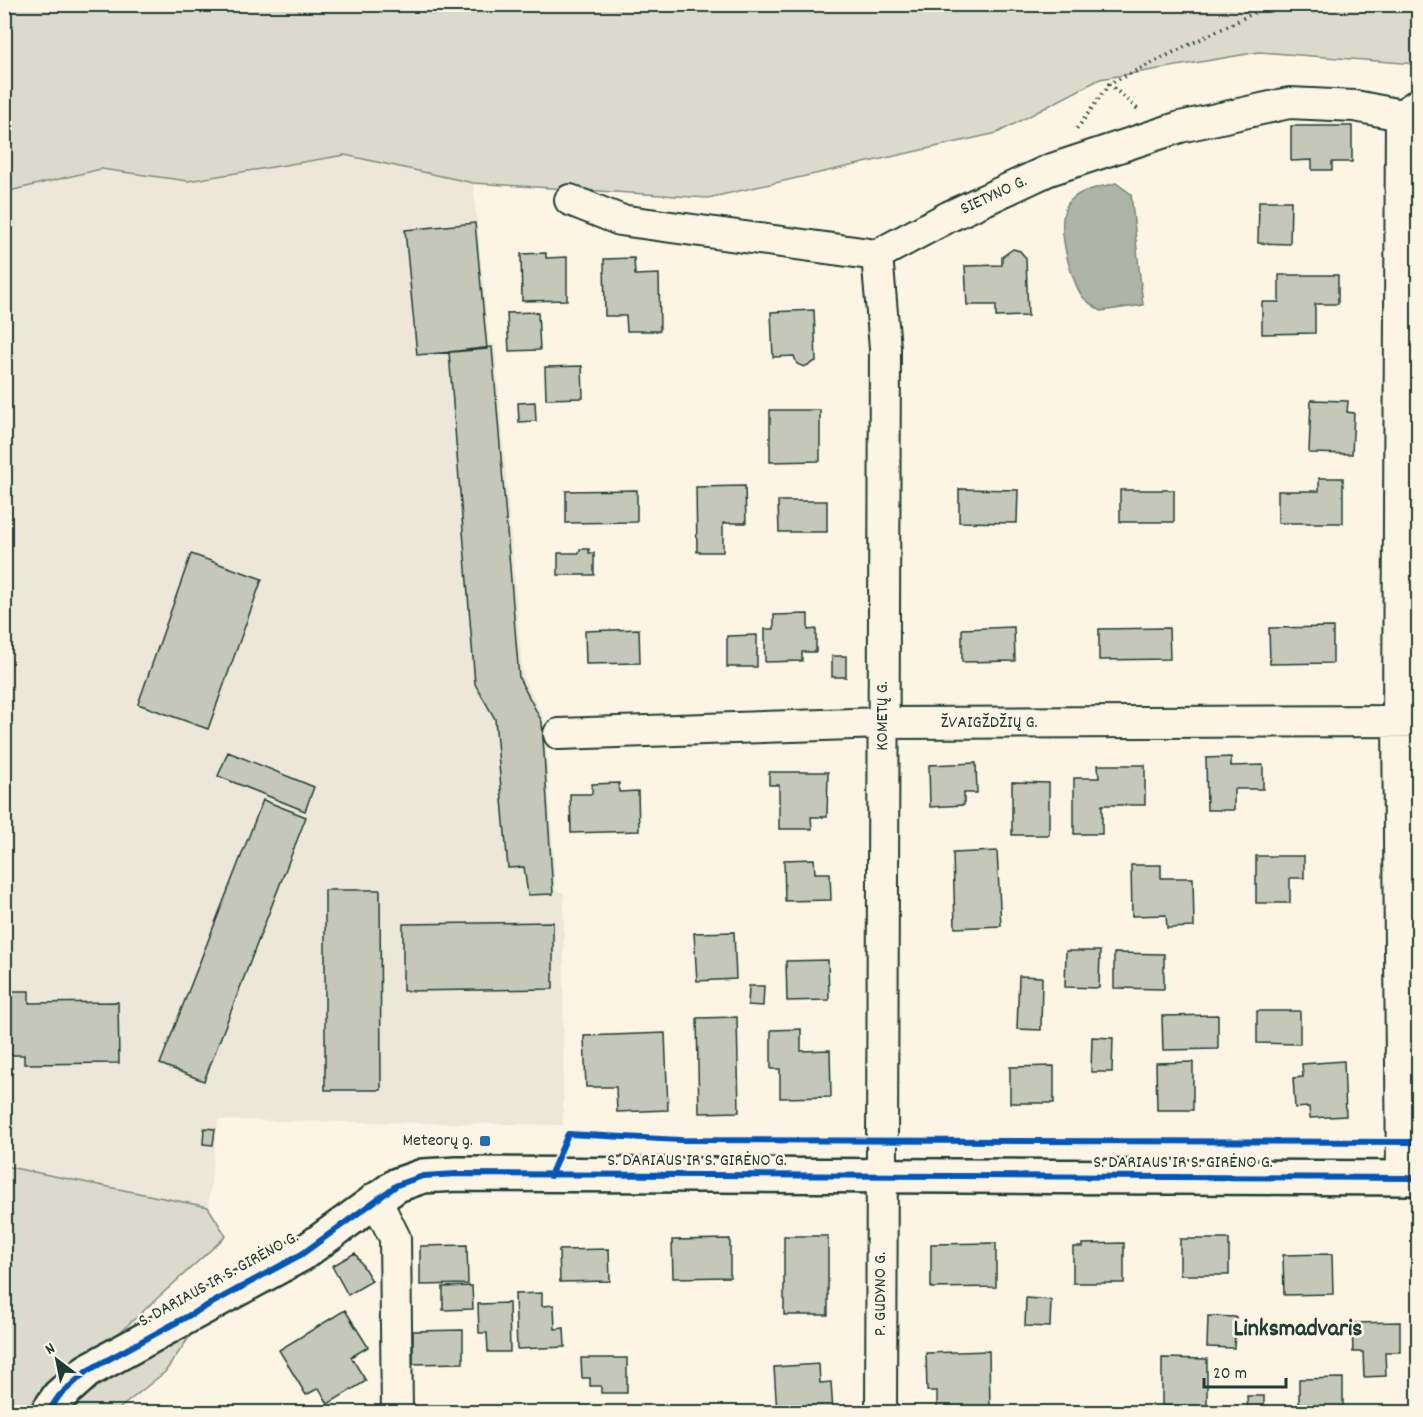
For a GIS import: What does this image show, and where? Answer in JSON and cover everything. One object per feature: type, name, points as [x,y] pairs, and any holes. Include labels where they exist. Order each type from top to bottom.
[{"type":"street","name":"SIETYNO G.","points":[[877,255],[950,216],[1049,170],[1180,127],[1289,103],[1410,110]]},
{"type":"street","points":[[1410,110],[1408,721],[1410,1178]]},
{"type":"street","points":[[570,200],[620,220],[877,255]]},
{"type":"street","name":"KOMETŲ G.","points":[[877,255],[885,348],[882,1176]]},
{"type":"street","name":"ŽVAIGŽDŽIŲ G.","points":[[559,734],[883,723],[1408,721]]},
{"type":"street","name":"S. DARIAUS IR S. GIRĖNO G.","points":[[48,1413],[59,1396],[87,1371],[302,1254],[375,1198],[397,1185],[423,1176],[457,1174],[1410,1178]]},
{"type":"street","name":"P. GUDYNO G.","points":[[881,1413],[882,1176]]},
{"type":"street","points":[[375,1198],[395,1238],[398,1413]]},
{"type":"path","points":[[1076,132],[1109,84],[1272,4]]},
{"type":"shaded area","points":[[1418,4],[1418,62],[1416,64],[1259,52],[1100,79],[997,133],[708,198],[473,183],[345,155],[188,181],[101,169],[5,192],[4,5]]},
{"type":"shaded area","points":[[345,155],[473,183],[489,344],[495,344],[523,677],[544,719],[556,890],[564,893],[563,1125],[218,1120],[208,1207],[5,1166],[4,192],[101,169],[188,181]]},
{"type":"shaded area","points":[[1116,183],[1131,194],[1143,305],[1101,311],[1080,293],[1071,272],[1064,245],[1063,218],[1066,207],[1076,196]]},
{"type":"shaded area","points":[[4,1166],[208,1207],[226,1236],[119,1333],[55,1380],[34,1412],[5,1412]]},
{"type":"shaded area","points":[[195,1329],[165,1372],[115,1412],[63,1412],[93,1383]]},
{"type":"building","points":[[1291,126],[1352,126],[1352,162],[1332,162],[1332,170],[1312,170],[1312,160],[1291,161]]},
{"type":"building","points":[[1259,201],[1291,201],[1290,244],[1258,243]]},
{"type":"building","points":[[475,223],[487,349],[417,355],[405,230]]},
{"type":"building","points":[[1013,249],[1020,251],[1026,258],[1028,316],[996,317],[996,305],[967,305],[965,266],[1002,265],[1002,257]]},
{"type":"building","points":[[546,253],[546,258],[567,257],[567,300],[522,301],[521,254]]},
{"type":"building","points":[[634,258],[635,275],[659,274],[660,331],[627,331],[626,316],[605,316],[604,259]]},
{"type":"building","points":[[1279,275],[1338,275],[1338,304],[1315,304],[1315,333],[1262,334],[1262,302],[1279,302]]},
{"type":"building","points":[[814,310],[816,361],[804,367],[797,364],[794,356],[773,357],[771,312]]},
{"type":"building","points":[[538,312],[540,350],[509,351],[507,313]]},
{"type":"building","points":[[492,347],[519,678],[542,722],[553,894],[528,895],[524,867],[508,868],[495,719],[475,684],[449,352]]},
{"type":"building","points":[[582,366],[583,398],[546,399],[545,367]]},
{"type":"building","points":[[1311,400],[1348,401],[1347,412],[1354,413],[1352,454],[1309,453]]},
{"type":"building","points":[[535,402],[536,421],[519,422],[518,403]]},
{"type":"building","points":[[770,410],[820,410],[820,461],[770,462]]},
{"type":"building","points":[[1319,478],[1343,478],[1343,523],[1278,523],[1278,491],[1319,491]]},
{"type":"building","points":[[745,486],[746,523],[723,523],[723,552],[697,552],[696,487]]},
{"type":"building","points":[[959,489],[1018,490],[1017,523],[959,522]]},
{"type":"building","points":[[637,490],[637,522],[566,523],[566,491]]},
{"type":"building","points":[[1120,490],[1174,490],[1174,522],[1120,522]]},
{"type":"building","points":[[778,501],[827,501],[827,532],[779,532]]},
{"type":"building","points":[[580,549],[589,549],[589,553],[594,553],[594,575],[558,575],[558,553],[579,553]]},
{"type":"building","points":[[191,554],[262,579],[208,729],[138,704]]},
{"type":"building","points":[[808,614],[808,630],[816,629],[816,652],[802,652],[802,661],[765,662],[765,629],[774,629],[774,615]]},
{"type":"building","points":[[1014,627],[1015,661],[962,662],[962,629]]},
{"type":"building","points":[[1333,627],[1333,663],[1270,664],[1269,628]]},
{"type":"building","points":[[1169,628],[1170,659],[1099,660],[1099,629]]},
{"type":"building","points":[[639,629],[640,663],[586,664],[585,631]]},
{"type":"building","points":[[757,635],[757,667],[727,667],[727,636]]},
{"type":"building","points":[[832,656],[846,656],[846,677],[832,677]]},
{"type":"building","points":[[228,752],[314,787],[305,811],[218,776]]},
{"type":"building","points":[[1231,757],[1231,766],[1263,765],[1263,789],[1234,789],[1234,810],[1207,810],[1206,758]]},
{"type":"building","points":[[976,763],[977,793],[964,793],[964,805],[930,807],[929,765]]},
{"type":"building","points":[[1098,765],[1145,765],[1145,805],[1102,805],[1102,834],[1074,834],[1074,778],[1099,778]]},
{"type":"building","points":[[769,772],[828,772],[827,817],[811,817],[812,829],[779,829],[779,785],[769,785]]},
{"type":"building","points":[[1012,782],[1049,783],[1049,835],[1012,835]]},
{"type":"building","points":[[619,783],[619,792],[638,791],[639,831],[571,833],[570,794],[592,794],[592,784]]},
{"type":"building","points":[[263,800],[306,817],[204,1081],[160,1064]]},
{"type":"building","points":[[997,851],[1001,926],[955,928],[953,853]]},
{"type":"building","points":[[1256,856],[1304,856],[1304,878],[1290,878],[1290,903],[1256,903]]},
{"type":"building","points":[[814,859],[815,873],[830,873],[831,900],[785,901],[784,860]]},
{"type":"building","points":[[1131,865],[1161,865],[1161,878],[1193,878],[1194,927],[1167,928],[1166,915],[1132,916]]},
{"type":"building","points":[[325,890],[380,890],[381,1090],[325,1090]]},
{"type":"building","points":[[553,922],[553,989],[403,991],[403,924]]},
{"type":"building","points":[[734,932],[736,979],[697,981],[694,933]]},
{"type":"building","points":[[1066,951],[1100,951],[1099,988],[1065,987]]},
{"type":"building","points":[[1114,953],[1164,954],[1164,989],[1114,988]]},
{"type":"building","points":[[828,960],[829,1000],[787,1001],[786,961]]},
{"type":"building","points":[[1019,976],[1042,977],[1041,1030],[1017,1029]]},
{"type":"building","points":[[749,986],[764,986],[763,1006],[748,1005]]},
{"type":"building","points":[[4,991],[29,991],[29,1003],[118,1002],[119,1063],[24,1064],[24,1055],[4,1055]]},
{"type":"building","points":[[1257,1011],[1300,1011],[1300,1044],[1257,1043]]},
{"type":"building","points":[[1218,1015],[1218,1049],[1163,1050],[1162,1016]]},
{"type":"building","points":[[737,1017],[739,1112],[699,1113],[697,1018]]},
{"type":"building","points":[[801,1029],[801,1051],[830,1050],[831,1097],[780,1098],[780,1069],[771,1069],[771,1030]]},
{"type":"building","points":[[665,1033],[668,1110],[617,1112],[616,1087],[586,1087],[584,1036]]},
{"type":"building","points":[[1092,1037],[1113,1038],[1112,1072],[1091,1072]]},
{"type":"building","points":[[1344,1061],[1346,1116],[1310,1118],[1309,1107],[1295,1108],[1293,1078],[1303,1077],[1302,1064]]},
{"type":"building","points":[[1193,1062],[1193,1110],[1157,1110],[1156,1063]]},
{"type":"building","points":[[1054,1066],[1054,1103],[1010,1103],[1010,1067]]},
{"type":"building","points":[[204,1128],[215,1129],[213,1145],[203,1144]]},
{"type":"building","points":[[784,1236],[828,1236],[828,1315],[784,1315]]},
{"type":"building","points":[[730,1239],[730,1277],[673,1278],[672,1240]]},
{"type":"building","points":[[1180,1239],[1229,1239],[1229,1275],[1180,1275]]},
{"type":"building","points":[[996,1243],[996,1287],[931,1288],[931,1244]]},
{"type":"building","points":[[1124,1243],[1124,1283],[1073,1283],[1073,1247],[1082,1247],[1082,1244]]},
{"type":"building","points":[[467,1245],[468,1284],[420,1285],[420,1246]]},
{"type":"building","points":[[609,1249],[610,1281],[560,1282],[559,1250]]},
{"type":"building","points":[[355,1253],[372,1281],[348,1295],[332,1266]]},
{"type":"building","points":[[1332,1254],[1333,1294],[1284,1295],[1283,1255]]},
{"type":"building","points":[[472,1286],[473,1309],[443,1310],[443,1287]]},
{"type":"building","points":[[542,1293],[542,1306],[554,1305],[555,1329],[564,1328],[565,1347],[517,1349],[515,1294]]},
{"type":"building","points":[[1026,1298],[1051,1300],[1050,1327],[1025,1326]]},
{"type":"building","points":[[509,1303],[510,1352],[488,1352],[487,1333],[479,1333],[478,1304]]},
{"type":"building","points":[[345,1310],[368,1347],[351,1357],[366,1381],[328,1404],[319,1388],[306,1395],[279,1350]]},
{"type":"building","points":[[1208,1316],[1236,1317],[1234,1348],[1207,1347]]},
{"type":"building","points":[[1400,1322],[1400,1352],[1385,1352],[1386,1376],[1364,1377],[1363,1352],[1353,1352],[1352,1323]]},
{"type":"building","points":[[463,1330],[463,1363],[413,1364],[413,1331]]},
{"type":"building","points":[[989,1351],[990,1412],[937,1412],[937,1391],[927,1391],[926,1353]]},
{"type":"building","points":[[581,1358],[627,1358],[627,1393],[601,1393],[601,1386],[590,1386],[590,1378],[582,1378]]},
{"type":"building","points":[[1162,1358],[1207,1359],[1207,1406],[1162,1406]]},
{"type":"building","points":[[819,1364],[820,1383],[831,1382],[833,1412],[777,1412],[774,1367]]},
{"type":"building","points":[[1343,1378],[1343,1412],[1309,1412],[1309,1404],[1299,1403],[1299,1379]]},
{"type":"building","points":[[1247,1396],[1264,1396],[1264,1412],[1248,1412]]},
{"type":"cycle path","points":[[550,1176],[568,1134],[680,1140],[1418,1142]]},
{"type":"cycle path","points":[[48,1412],[59,1396],[87,1371],[302,1254],[397,1185],[423,1176],[457,1174],[1418,1178]]},
{"type":"place","name":"Meteorų g.","points":[[485,1141]]},
{"type":"district","name":"Linksmadvaris","points":[[1298,1330]]}]
